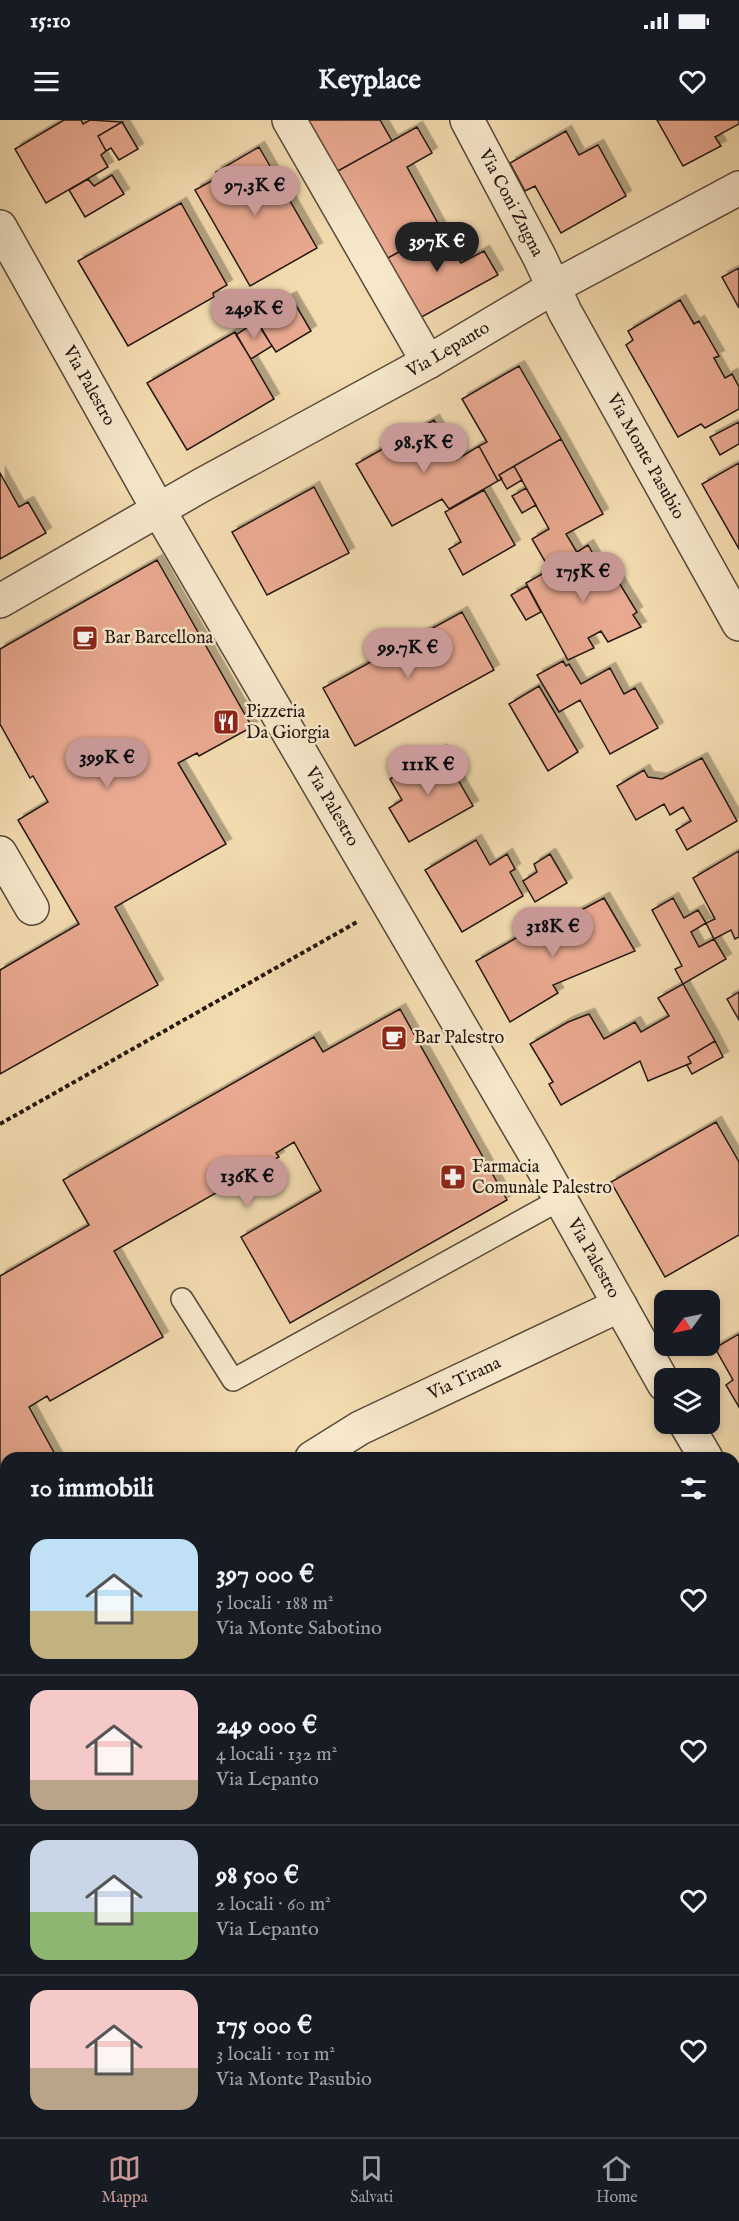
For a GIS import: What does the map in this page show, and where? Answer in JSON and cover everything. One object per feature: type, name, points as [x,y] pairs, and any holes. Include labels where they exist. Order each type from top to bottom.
[{"type":"street","points":[[289,120],[428,362]]},
{"type":"street","name":"Via Coni Zugna","points":[[467,120],[554,288]]},
{"type":"street","name":"Via Lepanto","points":[[0,601],[158,509],[428,362],[554,288],[739,188]]},
{"type":"street","name":"Via Palestro","points":[[0,227],[158,509],[561,1199],[655,1368]]},
{"type":"street","name":"Via Monte Pasubio","points":[[554,288],[739,624]]},
{"type":"street","points":[[0,853],[32,908]]},
{"type":"street","name":"Via Tirana","points":[[322,1452],[360,1428],[620,1305]]},
{"type":"street","points":[[692,1434],[702,1452]]},
{"type":"lane","points":[[182,1299],[233,1380],[561,1199]]},
{"type":"path","points":[[0,1124],[362,919]]},
{"type":"building","points":[[64,120],[81,120],[83,124],[90,120],[122,122],[98,136],[106,151],[101,155],[108,167],[46,203],[15,149]]},
{"type":"building","points":[[307,120],[380,120],[392,141],[336,172]]},
{"type":"building","points":[[657,120],[739,120],[739,124],[715,137],[721,146],[683,166]]},
{"type":"building","points":[[122,122],[138,149],[119,160],[111,148],[106,151],[98,136]]},
{"type":"building","points":[[417,127],[432,153],[407,167],[441,229],[386,259],[336,172]]},
{"type":"building","points":[[566,131],[579,155],[598,145],[626,196],[561,233],[535,186],[525,191],[510,163]]},
{"type":"building","points":[[259,147],[317,248],[250,286],[195,190],[219,177],[216,172]]},
{"type":"building","points":[[112,175],[124,194],[85,217],[69,190],[88,179],[94,186]]},
{"type":"building","points":[[181,203],[227,285],[213,293],[214,297],[128,346],[78,261]]},
{"type":"building","points":[[441,229],[461,263],[484,251],[498,275],[418,319],[386,259]]},
{"type":"building","points":[[739,268],[739,308],[722,277]]},
{"type":"building","points":[[291,297],[311,331],[276,352],[254,318]]},
{"type":"building","points":[[680,300],[694,324],[699,321],[719,356],[714,358],[725,378],[732,374],[739,387],[739,409],[705,428],[701,424],[678,437],[626,345],[633,340],[628,331]]},
{"type":"building","points":[[257,321],[272,346],[251,359],[236,335]]},
{"type":"building","points":[[235,332],[274,399],[187,450],[147,383]]},
{"type":"building","points":[[519,366],[561,439],[499,475],[502,479],[498,481],[479,446],[487,442],[462,399]]},
{"type":"building","points":[[434,420],[456,460],[479,446],[498,481],[449,509],[442,499],[392,526],[356,464]]},
{"type":"building","points":[[739,422],[739,444],[720,455],[710,437]]},
{"type":"building","points":[[561,439],[603,514],[566,534],[578,554],[550,570],[532,539],[549,529],[514,466]]},
{"type":"building","points":[[739,463],[739,549],[702,484]]},
{"type":"building","points":[[514,466],[522,480],[507,489],[499,475]]},
{"type":"building","points":[[0,473],[19,507],[28,502],[46,533],[0,559]]},
{"type":"building","points":[[314,487],[349,553],[267,595],[232,532]]},
{"type":"building","points":[[526,488],[536,505],[522,513],[512,496]]},
{"type":"building","points":[[484,490],[515,545],[463,575],[449,549],[461,542],[445,512]]},
{"type":"building","points":[[588,545],[608,580],[615,576],[637,612],[633,615],[641,627],[608,642],[601,631],[588,638],[594,648],[568,660],[526,583],[578,554],[577,552]]},
{"type":"building","points":[[157,560],[252,727],[199,756],[197,753],[178,763],[226,844],[115,907],[158,985],[0,1074],[0,970],[79,924],[18,820],[48,802],[33,776],[30,778],[0,724],[0,649]]},
{"type":"building","points":[[527,586],[541,612],[526,620],[511,595]]},
{"type":"building","points":[[462,612],[494,670],[355,746],[323,688]]},
{"type":"building","points":[[563,661],[566,666],[569,664],[581,684],[610,668],[624,694],[635,688],[658,728],[610,754],[580,700],[559,712],[537,675]]},
{"type":"building","points":[[539,686],[578,752],[548,771],[509,704]]},
{"type":"building","points":[[441,750],[473,806],[409,842],[389,808],[402,800],[390,779]]},
{"type":"building","points":[[702,758],[737,821],[687,850],[676,830],[691,821],[683,807],[670,815],[664,804],[636,820],[617,786],[644,770],[648,777],[662,779]]},
{"type":"building","points":[[476,840],[490,865],[507,854],[515,869],[510,872],[523,896],[462,932],[425,870]]},
{"type":"building","points":[[739,851],[739,937],[735,939],[731,930],[714,939],[706,923],[715,919],[693,878]]},
{"type":"building","points":[[550,854],[567,883],[535,902],[523,881],[537,872],[534,864]]},
{"type":"building","points":[[604,898],[635,951],[553,985],[558,993],[510,1022],[476,961],[539,925],[542,931]]},
{"type":"building","points":[[673,898],[684,918],[698,910],[706,923],[691,932],[699,947],[714,939],[726,959],[683,984],[675,969],[682,966],[652,910]]},
{"type":"building","points":[[683,984],[715,1041],[688,1057],[691,1063],[648,1081],[640,1061],[561,1105],[549,1084],[553,1082],[530,1044],[568,1022],[589,1014],[604,1039],[635,1022],[641,1032],[669,1016],[658,998]]},
{"type":"building","points":[[739,992],[739,1020],[727,999]]},
{"type":"building","points":[[400,1009],[507,1200],[290,1323],[241,1237],[321,1191],[294,1142],[276,1153],[279,1157],[114,1251],[163,1337],[50,1401],[47,1396],[29,1407],[54,1452],[0,1452],[0,1276],[89,1225],[63,1180],[314,1037],[323,1052]]},
{"type":"building","points":[[715,1041],[723,1057],[692,1074],[687,1065],[691,1063],[688,1057]]},
{"type":"building","points":[[716,1122],[739,1162],[739,1235],[665,1277],[611,1182]]},
{"type":"building","points":[[739,1334],[739,1407],[726,1385],[733,1380],[720,1356],[720,1345]]},
{"type":"place","name":"Bar Barcellona","points":[[85,638]]},
{"type":"place","name":"Pizzeria Da Giorgia","points":[[226,722]]},
{"type":"place","name":"Bar Palestro","points":[[394,1038]]},
{"type":"place","name":"Farmacia Comunale Palestro","points":[[453,1177]]}]
